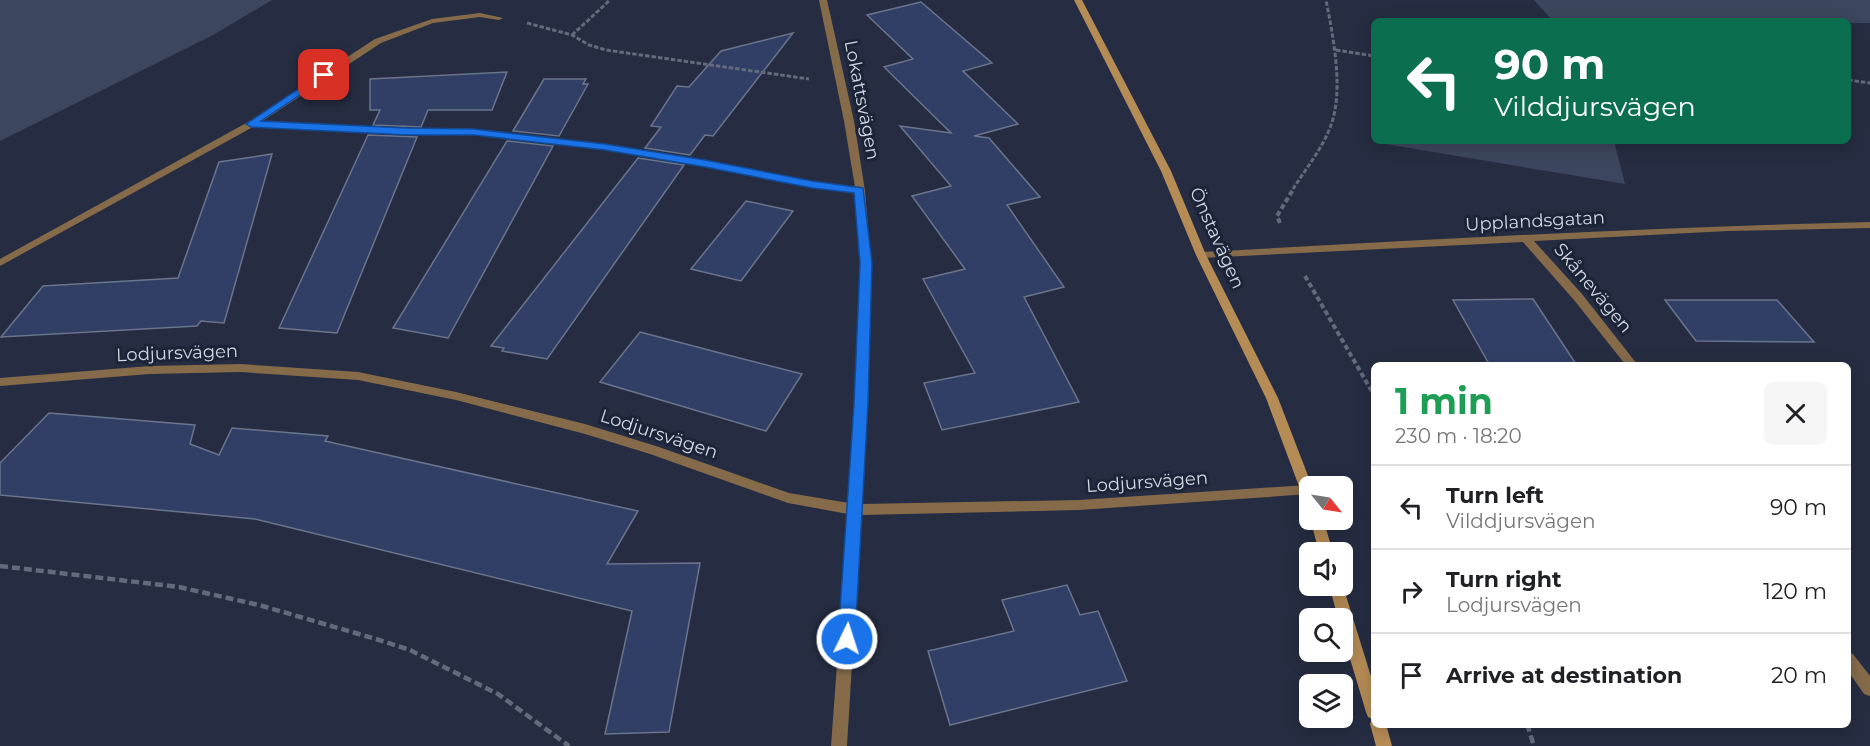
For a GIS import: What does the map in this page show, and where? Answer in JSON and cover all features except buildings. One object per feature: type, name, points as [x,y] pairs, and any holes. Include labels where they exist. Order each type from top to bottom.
[{"type":"street","name":"Lokattsvägen","points":[[823,0],[842,84],[860,191],[866,263],[855,510],[839,746]]},
{"type":"street","name":"Önstavägen","points":[[1078,0],[1166,171],[1201,255],[1272,398],[1301,476]]},
{"type":"street","points":[[0,263],[251,124],[360,50],[402,30],[432,21],[480,15],[499,18]]},
{"type":"street","points":[[251,124],[407,132],[474,132],[605,147],[705,163],[812,185],[860,191]]},
{"type":"street","name":"Upplandsgatan","points":[[1201,255],[1524,237],[1728,228],[1870,225]]},
{"type":"street","name":"Skånevägen","points":[[1524,237],[1578,297],[1629,362]]},
{"type":"street","name":"Lodjursvägen","points":[[0,382],[150,370],[241,368],[358,376],[456,396],[585,429],[654,450],[788,498],[855,510],[1080,505],[1299,494]]},
{"type":"street","points":[[1339,596],[1371,702]]},
{"type":"street","points":[[1851,663],[1870,689]]},
{"type":"street","points":[[1379,728],[1384,746]]},
{"type":"path","points":[[572,35],[610,0]]},
{"type":"path","points":[[1326,0],[1336,50],[1371,56]]},
{"type":"path","points":[[499,18],[572,35],[589,45],[606,50],[842,84]]},
{"type":"path","points":[[1851,80],[1870,83]]},
{"type":"path","points":[[0,566],[179,587],[260,605],[376,639],[410,650],[498,694],[569,746]]},
{"type":"path","points":[[1528,728],[1534,746]]},
{"type":"shaded area","points":[[0,0],[272,0],[213,35],[0,141]]},
{"type":"shaded area","points":[[1534,0],[1870,0],[1870,23],[1851,23],[1851,18],[1550,18]]},
{"type":"shaded area","points":[[1385,144],[1615,144],[1625,184]]},
{"type":"route","points":[[324,75],[251,124],[407,132],[474,132],[605,147],[705,163],[812,185],[860,191],[866,263],[861,404],[847,639]]}]
